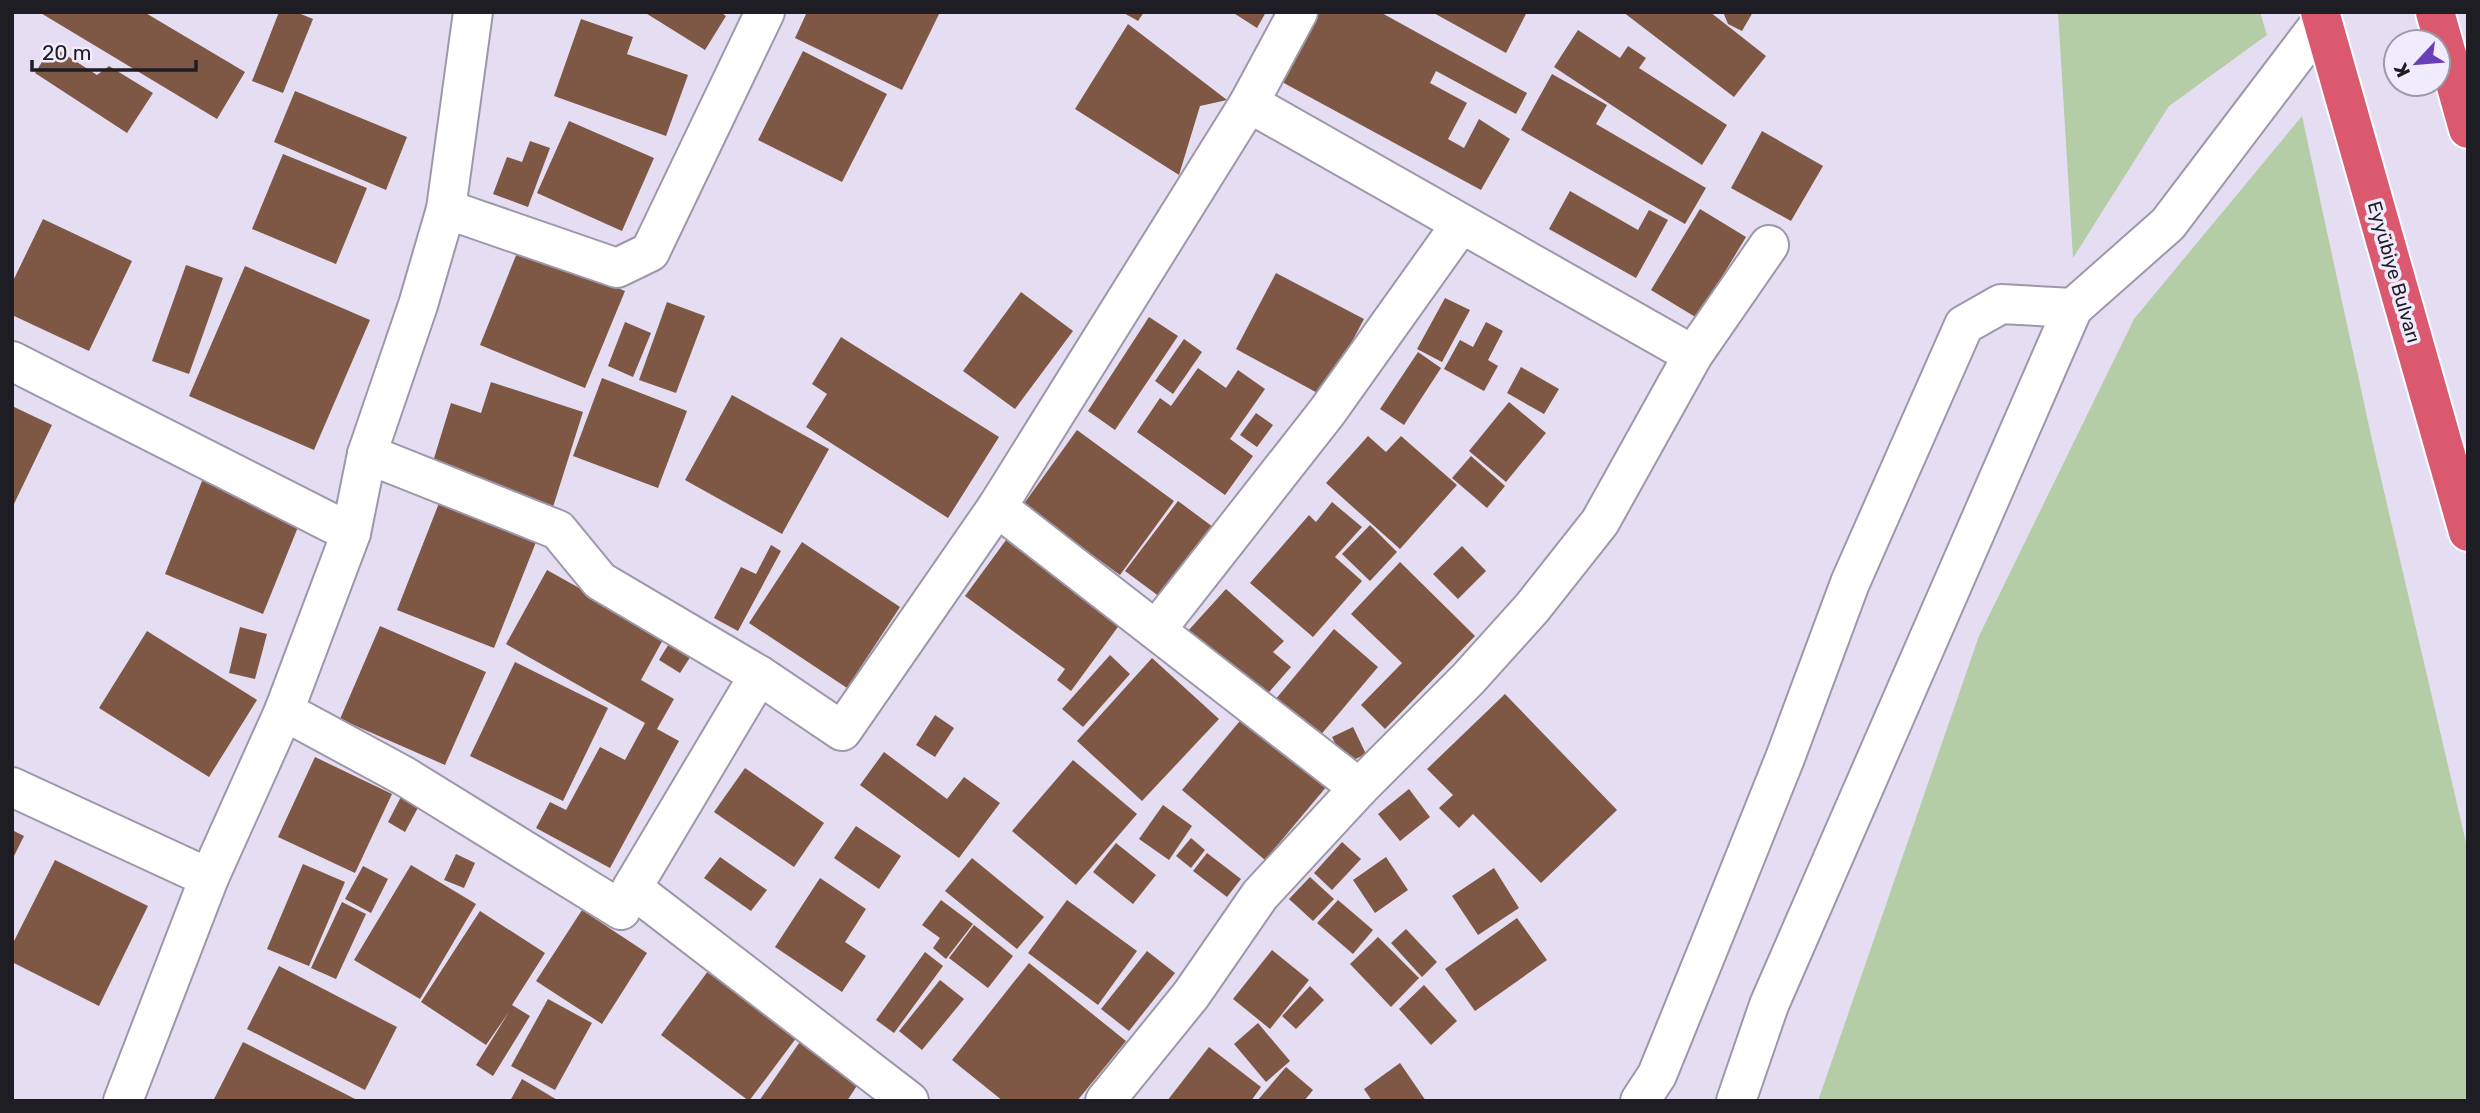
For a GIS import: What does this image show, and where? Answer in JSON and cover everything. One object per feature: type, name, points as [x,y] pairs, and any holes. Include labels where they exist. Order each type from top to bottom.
[{"type":"highway","points":[[2435,12],[2468,129]]},
{"type":"highway","name":"Eyyübiye Bulvarı","points":[[2321,17],[2468,532]]},
{"type":"street","points":[[122,1101],[209,878],[284,711],[351,533],[367,454],[418,305],[446,209],[473,12]]},
{"type":"street","points":[[446,209],[617,268],[650,252],[765,12]]},
{"type":"street","points":[[367,454],[558,530],[600,581],[759,675],[842,731],[997,507],[1249,103],[1298,12]]},
{"type":"street","points":[[1736,1101],[1769,1005],[2073,308],[2168,224],[2321,17]]},
{"type":"street","points":[[1249,103],[1693,355]]},
{"type":"street","points":[[1156,630],[1327,412],[1461,224]]},
{"type":"street","points":[[1105,1101],[1191,995],[1260,895],[1359,788],[1468,679],[1532,607],[1600,522],[1693,355],[1769,246]]},
{"type":"street","points":[[1640,1101],[1657,1074],[1726,905],[1785,758],[1850,583],[1964,325],[2001,304],[2073,308]]},
{"type":"street","points":[[12,361],[351,533]]},
{"type":"street","points":[[997,507],[1359,788]]},
{"type":"street","points":[[284,711],[404,776],[621,910],[759,675]]},
{"type":"street","points":[[12,787],[209,878]]},
{"type":"street","points":[[632,888],[909,1101]]},
{"type":"green space","points":[[2058,12],[2260,12],[2267,35],[2169,106],[2073,258]]},
{"type":"green space","points":[[2302,116],[2372,440],[2468,851],[2468,1101],[1818,1101],[1979,636],[2134,319]]},
{"type":"building","points":[[39,12],[144,12],[245,72],[217,119]]},
{"type":"building","points":[[279,12],[296,12],[313,19],[283,93],[252,81]]},
{"type":"building","points":[[644,12],[720,12],[726,16],[705,50]]},
{"type":"building","points":[[807,12],[940,12],[902,90],[795,38]]},
{"type":"building","points":[[1122,12],[1144,12],[1138,21]]},
{"type":"building","points":[[1232,12],[1266,12],[1257,28]]},
{"type":"building","points":[[1319,12],[1380,12],[1527,93],[1516,114],[1436,71],[1430,83],[1467,103],[1448,139],[1464,148],[1479,119],[1510,139],[1481,190],[1282,82]]},
{"type":"building","points":[[1432,12],[1527,12],[1506,53]]},
{"type":"building","points":[[1623,12],[1710,12],[1766,56],[1734,97]]},
{"type":"building","points":[[1723,12],[1753,12],[1742,31],[1728,24]]},
{"type":"building","points":[[581,19],[633,37],[627,54],[688,75],[666,136],[554,96]]},
{"type":"building","points":[[1128,24],[1227,100],[1200,106],[1179,175],[1075,109]]},
{"type":"building","points":[[1578,30],[1620,58],[1628,46],[1646,58],[1639,68],[1727,125],[1702,165],[1554,67]]},
{"type":"building","points":[[52,46],[97,75],[109,66],[153,93],[127,133],[35,73]]},
{"type":"building","points":[[803,51],[887,94],[842,182],[758,140]]},
{"type":"building","points":[[1552,74],[1607,105],[1596,124],[1706,188],[1685,224],[1521,130]]},
{"type":"building","points":[[295,91],[407,137],[386,190],[274,142]]},
{"type":"building","points":[[569,121],[654,158],[622,231],[537,193]]},
{"type":"building","points":[[1762,131],[1823,166],[1791,221],[1731,188]]},
{"type":"building","points":[[530,141],[550,148],[528,207],[493,194],[507,157],[522,162]]},
{"type":"building","points":[[283,154],[367,188],[336,264],[252,229]]},
{"type":"building","points":[[1570,191],[1638,230],[1649,210],[1668,220],[1636,278],[1549,229]]},
{"type":"building","points":[[1700,209],[1746,237],[1697,318],[1651,290]]},
{"type":"building","points":[[43,219],[132,261],[89,351],[12,315],[12,283]]},
{"type":"building","points":[[519,248],[625,291],[585,388],[480,345]]},
{"type":"building","points":[[186,265],[223,278],[189,374],[152,361]]},
{"type":"building","points":[[245,266],[370,320],[314,450],[189,396]]},
{"type":"building","points":[[1276,273],[1364,319],[1323,396],[1236,349]]},
{"type":"building","points":[[1021,292],[1073,331],[1015,409],[963,371]]},
{"type":"building","points":[[1445,298],[1470,310],[1442,362],[1417,349]]},
{"type":"building","points":[[667,302],[705,316],[676,393],[639,380]]},
{"type":"building","points":[[1149,317],[1178,336],[1115,430],[1088,411]]},
{"type":"building","points":[[625,322],[651,333],[633,377],[608,366]]},
{"type":"building","points":[[1486,322],[1503,331],[1488,360],[1498,366],[1484,391],[1444,369],[1460,340],[1473,347]]},
{"type":"building","points":[[841,337],[999,437],[948,518],[806,427],[827,394],[812,384]]},
{"type":"building","points":[[1184,339],[1202,352],[1173,394],[1155,381]]},
{"type":"building","points":[[1418,352],[1441,368],[1404,425],[1380,409]]},
{"type":"building","points":[[1521,367],[1559,389],[1544,414],[1507,393]]},
{"type":"building","points":[[1198,368],[1226,388],[1238,370],[1265,389],[1230,439],[1253,456],[1225,495],[1137,432],[1160,398],[1171,406]]},
{"type":"building","points":[[602,378],[687,411],[658,488],[573,456]]},
{"type":"building","points":[[491,382],[583,412],[553,507],[431,468],[451,403],[481,413]]},
{"type":"building","points":[[732,395],[829,449],[782,534],[685,480]]},
{"type":"building","points":[[1509,402],[1546,433],[1506,482],[1469,451]]},
{"type":"building","points":[[12,406],[52,425],[12,508]]},
{"type":"building","points":[[1256,413],[1273,425],[1257,447],[1240,435]]},
{"type":"building","points":[[1077,430],[1174,501],[1120,575],[1023,505]]},
{"type":"building","points":[[1368,436],[1386,452],[1401,436],[1457,485],[1400,549],[1326,483]]},
{"type":"building","points":[[1471,456],[1505,486],[1487,508],[1452,478]]},
{"type":"building","points":[[204,476],[302,517],[263,614],[165,574]]},
{"type":"building","points":[[443,493],[540,532],[494,648],[397,610]]},
{"type":"building","points":[[1178,501],[1213,527],[1160,597],[1125,571]]},
{"type":"building","points":[[1332,502],[1362,527],[1335,557],[1362,581],[1313,637],[1250,583],[1309,515],[1316,522]]},
{"type":"building","points":[[1370,525],[1397,552],[1370,581],[1342,554]]},
{"type":"building","points":[[1009,536],[1123,620],[1071,691],[1057,680],[1065,669],[965,596]]},
{"type":"building","points":[[802,542],[900,607],[847,688],[749,623]]},
{"type":"building","points":[[771,545],[781,551],[738,631],[714,618],[741,567],[756,574]]},
{"type":"building","points":[[1462,546],[1486,571],[1458,599],[1433,574]]},
{"type":"building","points":[[1400,562],[1475,636],[1385,729],[1361,705],[1402,663],[1351,614]]},
{"type":"building","points":[[547,570],[665,636],[641,680],[674,699],[657,729],[679,741],[610,868],[536,828],[550,802],[566,810],[600,747],[625,760],[645,723],[506,644]]},
{"type":"building","points":[[1226,589],[1284,641],[1273,652],[1291,667],[1263,699],[1187,632]]},
{"type":"building","points":[[380,626],[486,672],[445,765],[340,719]]},
{"type":"building","points":[[240,627],[267,634],[255,679],[229,673]]},
{"type":"building","points":[[1334,629],[1378,667],[1319,737],[1275,700]]},
{"type":"building","points":[[147,631],[257,700],[209,777],[99,708]]},
{"type":"building","points":[[676,632],[698,645],[680,673],[659,660]]},
{"type":"building","points":[[1110,655],[1130,674],[1083,727],[1062,709]]},
{"type":"building","points":[[1152,658],[1219,719],[1142,801],[1077,741]]},
{"type":"building","points":[[515,662],[608,708],[563,801],[470,756]]},
{"type":"building","points":[[1505,694],[1617,810],[1541,883],[1473,814],[1459,828],[1439,808],[1453,795],[1427,769]]},
{"type":"building","points":[[935,715],[954,728],[935,757],[916,745]]},
{"type":"building","points":[[1244,716],[1327,786],[1265,860],[1182,790]]},
{"type":"building","points":[[1353,727],[1366,754],[1345,764],[1332,737]]},
{"type":"building","points":[[884,752],[947,799],[964,777],[1000,803],[959,858],[860,785]]},
{"type":"building","points":[[315,757],[392,794],[355,873],[278,837]]},
{"type":"building","points":[[1073,760],[1137,814],[1076,885],[1012,831]]},
{"type":"building","points":[[745,768],[824,823],[794,867],[714,812]]},
{"type":"building","points":[[1409,789],[1430,817],[1400,841],[1378,814]]},
{"type":"building","points":[[403,793],[421,802],[405,832],[388,822]]},
{"type":"building","points":[[1163,805],[1192,826],[1169,860],[1139,839]]},
{"type":"building","points":[[856,826],[901,856],[879,889],[834,858]]},
{"type":"building","points":[[12,830],[24,836],[12,860]]},
{"type":"building","points":[[1191,838],[1205,850],[1191,868],[1176,856]]},
{"type":"building","points":[[1342,842],[1361,859],[1332,890],[1314,873]]},
{"type":"building","points":[[1116,843],[1156,875],[1133,904],[1093,872]]},
{"type":"building","points":[[1207,853],[1241,879],[1227,897],[1193,871]]},
{"type":"building","points":[[456,854],[475,863],[464,888],[444,880]]},
{"type":"building","points":[[720,857],[767,890],[751,911],[704,878]]},
{"type":"building","points":[[1386,857],[1408,890],[1375,913],[1353,880]]},
{"type":"building","points":[[972,858],[1044,917],[1017,949],[945,891]]},
{"type":"building","points":[[55,860],[148,906],[99,1006],[12,962],[12,945]]},
{"type":"building","points":[[303,864],[345,882],[309,966],[267,949]]},
{"type":"building","points":[[411,865],[476,904],[420,999],[354,960]]},
{"type":"building","points":[[363,866],[388,879],[371,913],[345,899]]},
{"type":"building","points":[[1494,868],[1519,908],[1478,935],[1452,896]]},
{"type":"building","points":[[1310,877],[1334,899],[1313,921],[1289,899]]},
{"type":"building","points":[[820,878],[866,909],[845,942],[866,956],[842,992],[775,947]]},
{"type":"building","points":[[941,900],[973,924],[946,959],[933,948],[940,938],[922,925]]},
{"type":"building","points":[[1067,900],[1137,951],[1098,1005],[1028,953]]},
{"type":"building","points":[[1338,900],[1373,930],[1353,954],[1317,923]]},
{"type":"building","points":[[342,902],[366,914],[336,979],[311,968]]},
{"type":"building","points":[[582,910],[647,953],[602,1024],[536,981]]},
{"type":"building","points":[[480,911],[545,953],[512,1005],[530,1016],[493,1076],[476,1065],[509,1012],[486,1045],[421,1002]]},
{"type":"building","points":[[1517,918],[1547,960],[1475,1011],[1445,969]]},
{"type":"building","points":[[974,925],[1013,956],[988,988],[949,958]]},
{"type":"building","points":[[1406,929],[1437,962],[1422,977],[1391,943]]},
{"type":"building","points":[[1378,937],[1419,978],[1391,1007],[1350,964]]},
{"type":"building","points":[[1272,950],[1309,980],[1270,1029],[1233,999]]},
{"type":"building","points":[[1147,951],[1175,973],[1129,1031],[1101,1009]]},
{"type":"building","points":[[925,952],[943,966],[894,1033],[876,1020]]},
{"type":"building","points":[[1029,963],[1126,1041],[1077,1101],[1003,1101],[952,1060]]},
{"type":"building","points":[[279,966],[397,1027],[365,1090],[247,1029]]},
{"type":"building","points":[[711,967],[800,1033],[749,1101],[661,1035]]},
{"type":"building","points":[[940,980],[964,999],[922,1050],[899,1031]]},
{"type":"building","points":[[1424,985],[1457,1021],[1431,1045],[1399,1009]]},
{"type":"building","points":[[1310,986],[1324,1000],[1296,1029],[1282,1016]]},
{"type":"building","points":[[548,999],[592,1023],[555,1090],[511,1066]]},
{"type":"building","points":[[1258,1023],[1290,1061],[1266,1082],[1234,1044]]},
{"type":"building","points":[[806,1033],[864,1075],[847,1101],[759,1101]]},
{"type":"building","points":[[243,1042],[359,1101],[213,1101]]},
{"type":"building","points":[[1209,1047],[1261,1087],[1251,1101],[1167,1101]]},
{"type":"building","points":[[1400,1063],[1426,1101],[1372,1101],[1364,1089]]},
{"type":"building","points":[[1286,1067],[1313,1090],[1304,1101],[1257,1101]]},
{"type":"building","points":[[522,1079],[559,1101],[510,1101]]}]
